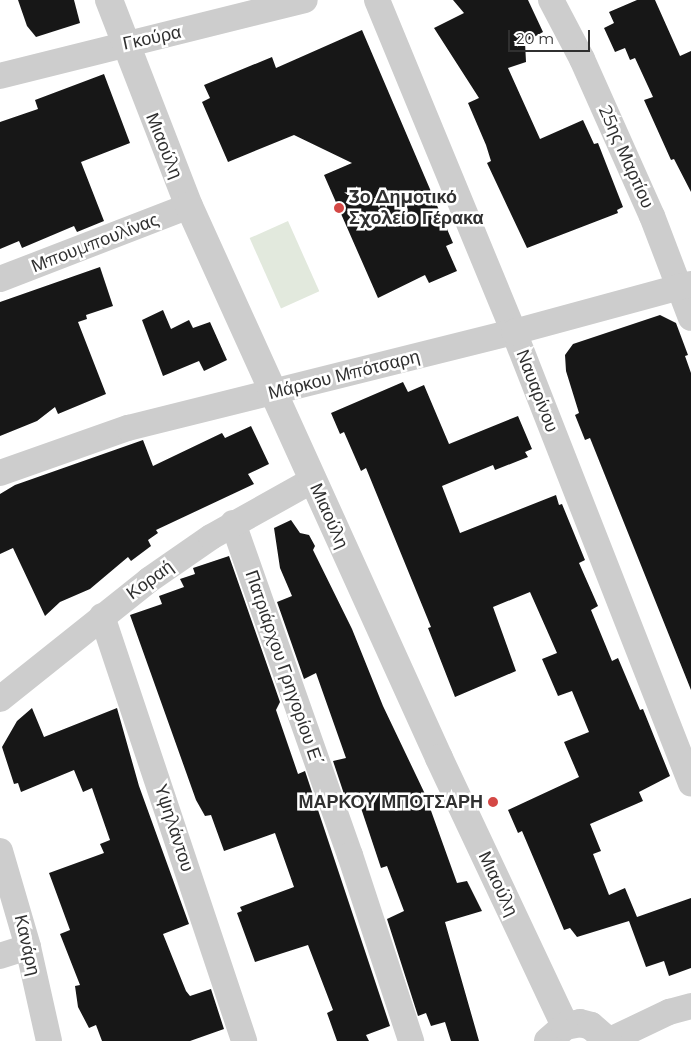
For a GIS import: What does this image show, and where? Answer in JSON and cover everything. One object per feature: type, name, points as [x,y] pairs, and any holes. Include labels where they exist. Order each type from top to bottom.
[{"type":"street","name":"Μιαούλη","points":[[109,0],[124,44],[189,206],[313,480],[556,1033]]},
{"type":"street","name":"Γκούρα","points":[[0,76],[305,0]]},
{"type":"street","name":"Ναυαρίνου","points":[[377,0],[514,332],[691,784]]},
{"type":"street","name":"25ης Μαρτίου","points":[[551,0],[582,60],[685,285],[691,318]]},
{"type":"street","name":"Μπουμπουλίνας","points":[[0,279],[189,206]]},
{"type":"street","name":"Μάρκου Μπότσαρη","points":[[0,473],[128,428],[514,332],[685,285]]},
{"type":"street","name":"Κοραή","points":[[0,699],[102,616],[233,523],[313,480]]},
{"type":"street","name":"Πατριάρχου Γρηγορίου Ε΄","points":[[233,523],[350,855],[411,1041]]},
{"type":"street","name":"Υψηλάντου","points":[[102,616],[244,1041]]},
{"type":"street","name":"Κανάρη","points":[[0,851],[28,947],[49,1041]]},
{"type":"street","points":[[0,956],[28,947]]},
{"type":"street","points":[[556,1033],[591,1026],[608,1041],[652,1019],[691,1006]]},
{"type":"shaded area","points":[[288,221],[319,291],[281,308],[250,238]]},
{"type":"building","points":[[18,0],[74,0],[80,23],[36,37],[27,26]]},
{"type":"building","points":[[453,0],[528,0],[543,32],[525,42],[526,62],[508,68],[540,139],[583,120],[594,144],[598,143],[623,207],[617,210],[618,213],[527,248],[487,163],[491,161],[486,145],[468,103],[479,98],[434,28],[464,13]]},
{"type":"building","points":[[637,0],[655,0],[680,56],[691,51],[691,192],[674,159],[671,160],[644,100],[653,97],[635,58],[630,60],[625,48],[615,52],[604,28],[614,23],[609,12]]},
{"type":"building","points":[[362,30],[453,243],[446,246],[457,271],[429,283],[425,275],[378,298],[324,175],[352,163],[294,135],[228,162],[202,102],[210,98],[204,85],[272,57],[276,68]]},
{"type":"building","points":[[104,74],[130,143],[81,162],[104,221],[77,232],[74,226],[22,248],[19,241],[0,249],[0,122],[38,109],[35,100]]},
{"type":"building","points":[[100,267],[113,306],[86,315],[87,319],[78,322],[106,394],[58,414],[55,407],[37,421],[0,436],[0,302]]},
{"type":"building","points":[[163,310],[171,329],[189,320],[193,328],[210,322],[227,360],[204,371],[199,361],[163,376],[142,320]]},
{"type":"building","points":[[660,315],[676,323],[688,355],[685,356],[691,373],[691,690],[590,438],[585,440],[575,415],[579,413],[566,371],[565,355],[573,344]]},
{"type":"building","points":[[403,382],[408,392],[424,385],[449,444],[518,416],[532,449],[525,452],[528,457],[495,470],[493,465],[442,486],[460,533],[556,495],[559,505],[562,504],[585,560],[579,563],[598,606],[591,610],[612,661],[618,658],[640,710],[643,709],[670,776],[639,792],[643,801],[590,824],[601,851],[593,854],[609,895],[625,888],[637,917],[691,898],[691,968],[669,976],[664,961],[646,967],[629,921],[577,937],[570,928],[564,930],[522,831],[518,833],[508,810],[579,777],[564,742],[589,732],[572,691],[558,696],[542,659],[557,653],[530,592],[493,607],[516,671],[455,697],[428,628],[431,627],[366,468],[361,471],[344,432],[340,434],[331,413]]},
{"type":"building","points":[[251,426],[269,464],[248,474],[254,484],[156,530],[158,533],[148,540],[151,546],[131,561],[128,557],[90,589],[60,602],[45,616],[13,548],[0,554],[0,494],[15,485],[143,440],[153,466],[222,433],[225,438]]},
{"type":"building","points":[[291,520],[300,533],[309,535],[315,546],[313,550],[352,629],[383,706],[425,794],[457,883],[467,881],[482,911],[445,922],[479,1041],[451,1041],[445,1022],[431,1026],[426,1013],[418,1016],[387,919],[404,911],[387,866],[381,868],[357,796],[346,800],[333,761],[346,758],[316,673],[304,679],[277,602],[292,596],[280,568],[274,528]]},
{"type":"building","points":[[229,556],[280,702],[276,710],[298,774],[305,771],[390,1026],[366,1035],[369,1041],[337,1041],[327,1013],[333,1010],[308,945],[255,962],[237,913],[242,911],[240,907],[294,887],[275,833],[224,851],[211,815],[205,816],[196,800],[130,615],[162,604],[159,596],[184,587],[180,579],[195,574],[193,568]]},
{"type":"building","points":[[32,708],[44,737],[117,708],[139,786],[189,924],[163,934],[186,991],[190,996],[211,989],[224,1029],[190,1041],[102,1041],[96,1025],[89,1028],[78,1007],[75,986],[80,985],[60,934],[70,930],[49,873],[104,853],[100,844],[110,840],[92,788],[83,792],[74,770],[21,792],[18,783],[14,784],[2,747],[17,721]]},
{"type":"place","name":"3ο Δημοτικό Σχολείο Γέρακα","points":[[339,208]]},
{"type":"place","name":"ΜΑΡΚΟΥ ΜΠΟΤΣΑΡΗ","points":[[493,802]]}]
